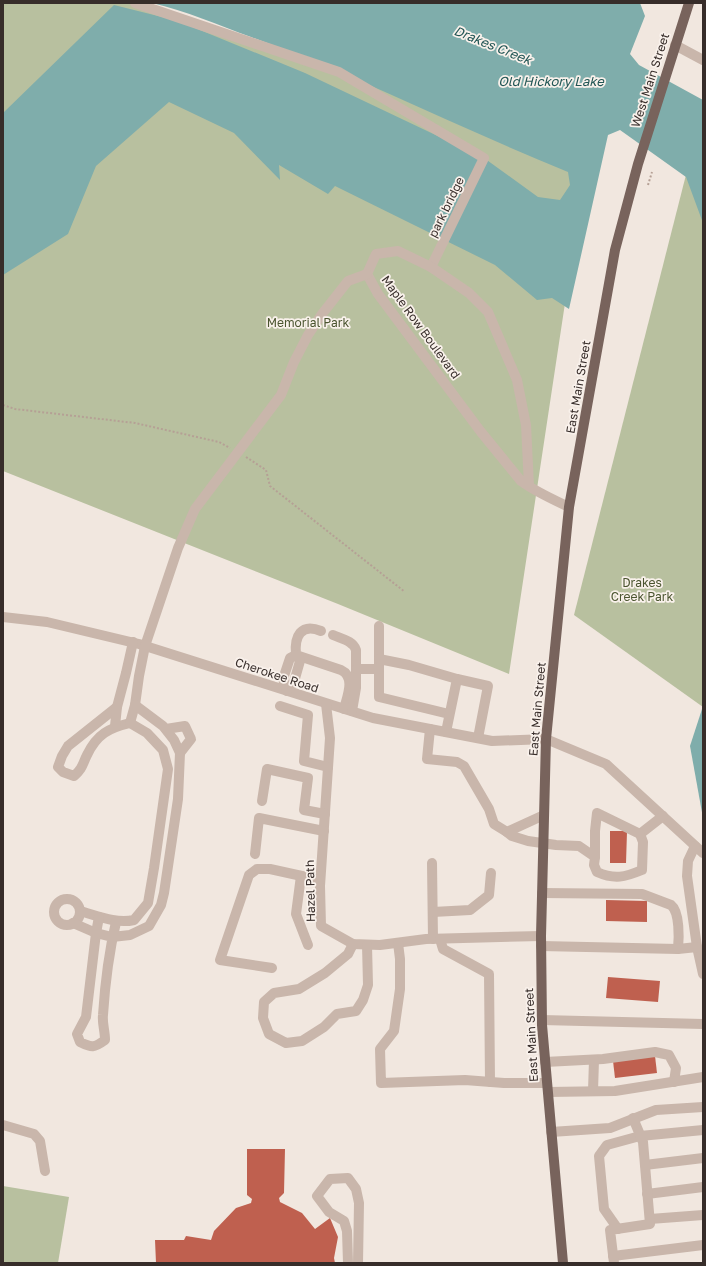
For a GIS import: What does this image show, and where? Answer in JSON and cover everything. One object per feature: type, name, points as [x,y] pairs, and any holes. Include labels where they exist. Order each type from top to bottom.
[{"type":"main road","name":"West Main Street","points":[[638,164],[689,3]]},
{"type":"main road","name":"East Main Street","points":[[563,1263],[542,1020],[541,941],[546,739],[569,507],[616,250],[638,164]]},
{"type":"street","name":"park bridge","points":[[135,3],[339,72],[484,158],[431,267]]},
{"type":"street","points":[[675,45],[703,60]]},
{"type":"street","name":"Maple Row Boulevard","points":[[529,486],[526,425],[516,380],[488,312],[469,293],[431,267],[398,251],[376,254],[367,274],[378,294],[481,432],[521,481],[539,493],[569,507]]},
{"type":"street","points":[[130,723],[135,705],[145,646],[178,548],[195,510],[281,395],[301,348],[322,314],[348,281],[367,274]]},
{"type":"street","name":"Cherokee Road","points":[[3,617],[47,622],[133,642],[373,718],[492,741],[546,739]]},
{"type":"street","points":[[379,626],[379,698],[449,714]]},
{"type":"street","points":[[287,691],[294,682],[300,661],[296,655],[297,640],[302,631],[312,627],[321,630]]},
{"type":"street","points":[[333,635],[349,641],[355,646],[356,650],[356,688],[348,710]]},
{"type":"street","points":[[115,726],[116,706],[126,674],[133,642]]},
{"type":"street","points":[[296,655],[341,670],[347,674],[349,678],[348,710]]},
{"type":"street","points":[[356,669],[379,664],[409,664],[457,679],[488,686],[478,738]]},
{"type":"street","points":[[446,732],[457,679]]},
{"type":"street","name":"Hazel Path","points":[[326,704],[330,738],[320,880],[321,926],[352,944],[367,945],[436,939],[541,941],[678,950],[697,947]]},
{"type":"street","points":[[74,923],[77,920],[80,911],[77,904],[71,899],[63,899],[56,904],[54,913],[57,921],[65,925],[74,923],[96,933],[112,937],[130,935],[149,926],[161,905],[177,806],[180,756],[174,740],[166,729],[135,705]]},
{"type":"street","points":[[80,911],[116,922],[125,922],[134,920],[148,903],[168,769],[163,750],[147,733],[130,723],[115,726],[104,733],[95,742],[87,755],[81,770],[74,776],[63,772],[58,767],[68,746],[116,706]]},
{"type":"street","points":[[280,706],[308,715],[304,761],[328,767]]},
{"type":"street","points":[[166,729],[185,726],[191,739],[180,756],[166,762]]},
{"type":"street","points":[[430,729],[427,759],[457,762],[464,766],[489,809],[494,824],[512,836],[544,844],[579,846],[595,857]]},
{"type":"street","points":[[546,739],[606,764],[703,854]]},
{"type":"street","points":[[262,801],[267,769],[308,778],[304,810],[325,814]]},
{"type":"street","points":[[163,806],[177,806]]},
{"type":"street","points":[[597,813],[640,834],[643,842],[642,870],[628,876],[617,878],[597,872],[594,865],[595,831],[597,813]]},
{"type":"street","points":[[507,832],[544,815]]},
{"type":"street","points":[[640,834],[663,816]]},
{"type":"street","points":[[255,854],[259,818],[324,831]]},
{"type":"street","points":[[579,846],[590,839],[595,831]]},
{"type":"street","points":[[694,846],[688,861],[687,876],[697,947],[703,974]]},
{"type":"street","points":[[432,863],[433,912],[436,939],[443,949],[489,974],[490,1082]]},
{"type":"street","points":[[154,868],[168,869]]},
{"type":"street","points":[[272,968],[220,960],[249,875],[257,869],[270,870],[320,880]]},
{"type":"street","points":[[433,912],[470,910],[481,903],[490,895],[491,873]]},
{"type":"street","points":[[301,876],[296,914],[308,945]]},
{"type":"street","points":[[542,893],[642,894],[674,907],[679,937],[678,950]]},
{"type":"street","points":[[99,917],[86,1017],[77,1034],[80,1042],[89,1046],[96,1046],[105,1040],[103,1017],[112,937],[116,922]]},
{"type":"street","points":[[398,943],[400,959],[400,989],[394,1031],[380,1049],[381,1083],[465,1080],[593,1091],[615,1091],[703,1077]]},
{"type":"street","points":[[352,944],[348,954],[325,973],[299,989],[274,993],[264,1002],[263,1018],[270,1034],[286,1043],[302,1041],[324,1027],[337,1014],[356,1011],[363,1000],[368,985],[367,945]]},
{"type":"street","points":[[542,1020],[703,1024]]},
{"type":"street","points":[[545,1062],[594,1060],[655,1052],[669,1055],[676,1068],[674,1082]]},
{"type":"street","points":[[593,1091],[594,1060]]},
{"type":"street","points":[[551,1132],[610,1128],[656,1110],[703,1107]]},
{"type":"street","points":[[633,1118],[642,1142],[650,1224],[610,1230],[614,1259],[703,1245]]},
{"type":"street","points":[[3,1125],[34,1134],[40,1141],[46,1171]]},
{"type":"street","points":[[618,1229],[604,1209],[599,1156],[608,1145],[640,1136],[703,1130]]},
{"type":"street","points":[[645,1166],[703,1158]]},
{"type":"street","points":[[348,1263],[347,1231],[344,1221],[329,1212],[317,1196],[330,1179],[348,1178],[356,1189],[359,1203],[358,1263]]},
{"type":"street","points":[[647,1194],[703,1187]]},
{"type":"street","points":[[650,1219],[703,1215]]},
{"type":"path","points":[[648,185],[652,172]]},
{"type":"green space","name":"Memorial Park","points":[[3,3],[140,3],[588,151],[509,674],[338,604],[3,471]]},
{"type":"green space","name":"Drakes Creek Park","points":[[689,163],[703,175],[703,707],[574,615]]},
{"type":"green space","points":[[3,1186],[69,1197],[58,1263],[3,1263]]},
{"type":"water","name":"Old Hickory Lake","points":[[152,3],[640,3],[645,16],[630,54],[639,65],[703,100],[703,223],[686,177],[620,130],[608,135],[569,309],[552,298],[537,300],[495,265],[335,186],[328,194],[279,165],[280,180],[234,133],[169,102],[96,166],[68,234],[3,275],[3,113],[114,5],[178,21],[305,73],[484,158],[538,197],[560,200],[570,185],[568,172],[371,86],[251,37],[190,14]]},
{"type":"water","points":[[703,706],[703,818],[690,746]]},
{"type":"building","points":[[610,831],[627,831],[626,863],[610,863]]},
{"type":"building","points":[[606,900],[647,901],[647,922],[606,921]]},
{"type":"building","points":[[608,977],[660,981],[658,1002],[606,998]]},
{"type":"building","points":[[655,1056],[657,1073],[615,1078],[613,1061]]},
{"type":"building","points":[[247,1149],[285,1149],[284,1193],[279,1198],[280,1202],[302,1213],[315,1229],[330,1218],[338,1237],[334,1258],[335,1263],[156,1263],[155,1240],[184,1240],[186,1236],[211,1240],[214,1231],[236,1208],[251,1203],[252,1199],[247,1195]]},
{"type":"water label","name":"Drakes Creek","points":[[493,45]]}]
